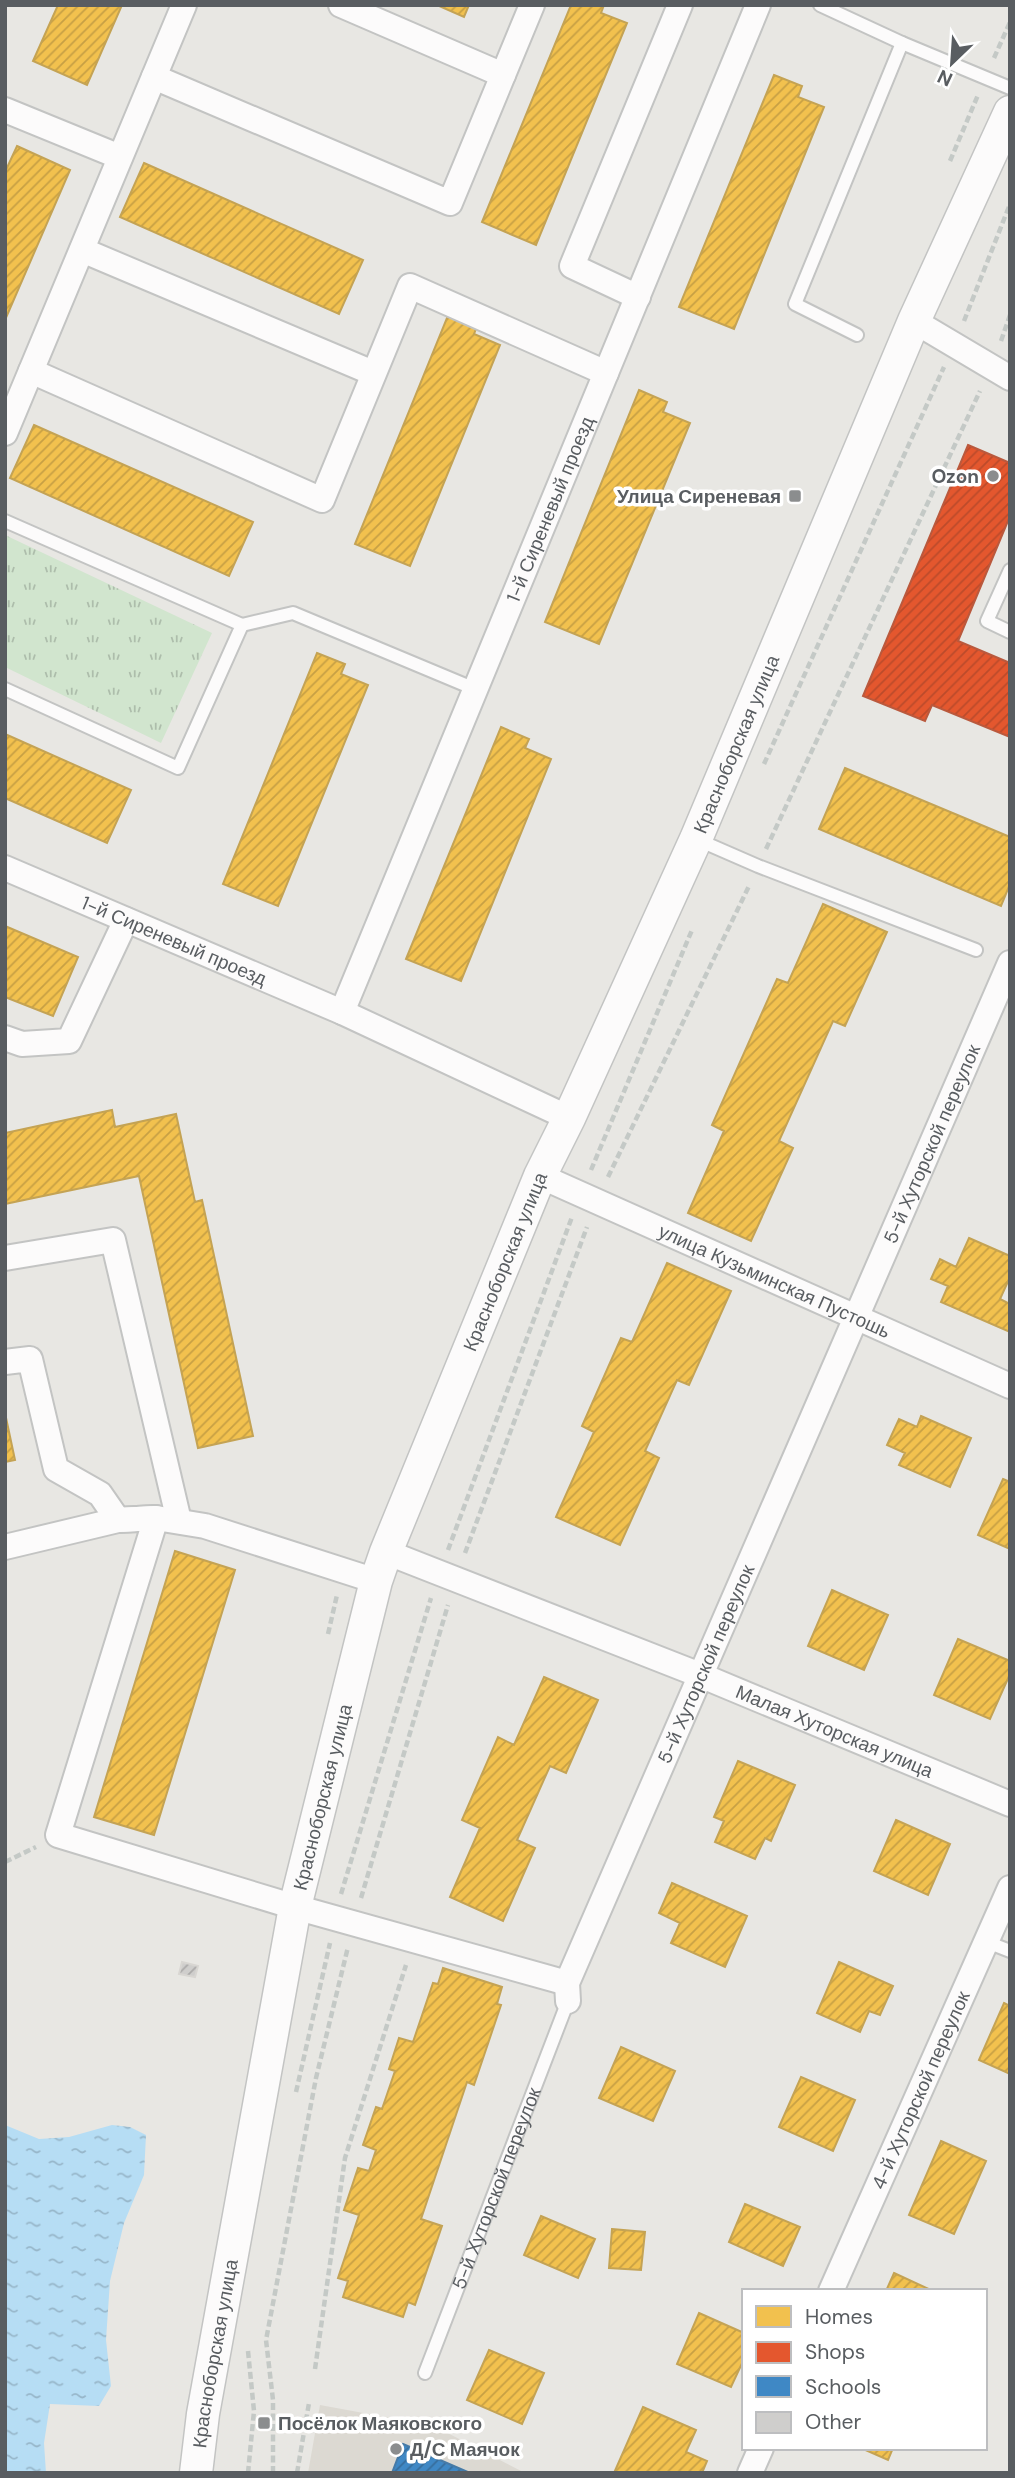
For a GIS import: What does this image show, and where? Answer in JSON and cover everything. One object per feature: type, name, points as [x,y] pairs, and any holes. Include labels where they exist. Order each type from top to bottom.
[{"type":"street","points":[[5,433],[184,5]]},
{"type":"street","points":[[341,5],[503,75]]},
{"type":"street","points":[[154,77],[450,203],[532,5]]},
{"type":"street","points":[[638,297],[572,267],[680,5]]},
{"type":"street","name":"1-й Сиреневый проезд","points":[[342,1012],[758,5]]},
{"type":"street","points":[[5,110],[120,157]]},
{"type":"street","name":"Красноборская улица","points":[[196,2473],[203,2414],[295,1907],[376,1581],[540,1176],[696,839],[914,321],[1010,112]]},
{"type":"street","points":[[82,250],[373,373]]},
{"type":"street","points":[[31,371],[322,500],[410,286],[606,373]]},
{"type":"street","points":[[914,321],[1000,373]]},
{"type":"street","name":"1-й Сиреневый проезд","points":[[5,869],[342,1012],[569,1118]]},
{"type":"street","points":[[5,1038],[22,1044],[69,1041],[126,920]]},
{"type":"street","name":"5-й Хуторской переулок","points":[[567,1992],[700,1675],[1010,963]]},
{"type":"street","name":"улица Кузьминская Пустошь","points":[[540,1176],[1010,1386]]},
{"type":"street","points":[[5,1258],[113,1240],[168,1519],[58,1835],[344,1920],[567,1992]]},
{"type":"street","points":[[5,1362],[30,1359],[56,1469],[100,1494],[118,1520]]},
{"type":"street","points":[[5,1547],[118,1520],[168,1519],[205,1526],[376,1581]]},
{"type":"street","name":"Малая Хуторская улица","points":[[386,1552],[700,1675],[1010,1804]]},
{"type":"street","name":"4-й Хуторской переулок","points":[[832,2289],[1010,1888]]},
{"type":"street","points":[[750,2473],[760,2450]]},
{"type":"lane","points":[[820,5],[1010,88]]},
{"type":"lane","points":[[857,335],[795,304],[902,43]]},
{"type":"lane","points":[[5,521],[242,625],[293,613],[475,689]]},
{"type":"lane","points":[[1010,570],[987,621],[1010,632]]},
{"type":"lane","points":[[5,689],[178,768],[242,625]]},
{"type":"lane","points":[[696,839],[758,866],[976,950]]},
{"type":"lane","points":[[986,1942],[1010,1951]]},
{"type":"lane","name":"5-й Хуторской переулок","points":[[425,2373],[567,1992]]},
{"type":"path","points":[[759,775],[954,344],[1010,204]]},
{"type":"path","points":[[273,2473],[273,2400],[266,2340],[344,1920],[447,1576],[589,1197],[758,866],[1000,373],[1010,316]]},
{"type":"path","points":[[294,2100],[344,1920],[447,1576],[693,927]]},
{"type":"path","points":[[315,2370],[345,2158],[409,1954]]},
{"type":"path","points":[[248,2349],[254,2411],[248,2473]]},
{"type":"path","points":[[297,2473],[309,2403]]},
{"type":"shaded area","name":"Д/С Маячок","points":[[320,2405],[434,2426],[525,2473],[308,2473]]},
{"type":"green space","points":[[5,535],[212,633],[161,743],[5,667]]},
{"type":"water","points":[[5,2125],[39,2139],[69,2137],[112,2125],[130,2127],[146,2135],[144,2175],[124,2223],[110,2281],[106,2340],[111,2386],[99,2406],[50,2404],[44,2443],[46,2473],[5,2473]]},
{"type":"building: Homes","points":[[58,5],[122,5],[87,85],[33,61]]},
{"type":"building: Homes","points":[[437,5],[469,5],[464,17]]},
{"type":"building: Homes","points":[[571,5],[604,5],[601,13],[627,23],[536,245],[482,222]]},
{"type":"building: Homes","points":[[774,75],[802,86],[798,97],[824,107],[734,329],[679,307]]},
{"type":"building: Homes","points":[[17,146],[70,170],[5,320],[5,172]]},
{"type":"building: Homes","points":[[144,163],[363,260],[339,314],[120,217]]},
{"type":"building: Homes","points":[[449,313],[478,324],[474,334],[500,345],[410,566],[355,544]]},
{"type":"building: Homes","points":[[639,390],[667,402],[663,412],[690,423],[599,644],[545,622]]},
{"type":"building: Homes","points":[[34,425],[253,522],[229,576],[10,478]]},
{"type":"building: Homes","points":[[317,653],[345,664],[341,674],[368,685],[278,906],[223,884]]},
{"type":"building: Homes","points":[[501,727],[529,739],[525,748],[551,759],[461,981],[406,959]]},
{"type":"building: Homes","points":[[5,734],[131,790],[107,843],[5,798]]},
{"type":"building: Homes","points":[[845,768],[1010,837],[1010,884],[1001,906],[819,829]]},
{"type":"building: Homes","points":[[823,904],[887,932],[845,1026],[833,1021],[779,1141],[793,1148],[751,1241],[688,1213],[724,1131],[712,1125],[777,979],[788,983]]},
{"type":"building: Homes","points":[[5,926],[78,957],[53,1016],[5,997]]},
{"type":"building: Homes","points":[[112,1110],[115,1127],[176,1114],[195,1202],[202,1200],[253,1436],[198,1448],[139,1176],[5,1204],[5,1133]]},
{"type":"building: Homes","points":[[969,1238],[1010,1256],[1010,1277],[1000,1299],[1010,1304],[1010,1332],[941,1302],[948,1286],[931,1279],[940,1259],[956,1267]]},
{"type":"building: Homes","points":[[667,1263],[731,1291],[689,1385],[677,1380],[645,1451],[659,1458],[620,1545],[556,1517],[594,1432],[582,1426],[621,1338],[632,1342]]},
{"type":"building: Homes","points":[[5,1413],[15,1460],[5,1462]]},
{"type":"building: Homes","points":[[921,1416],[971,1438],[950,1487],[899,1465],[905,1453],[887,1445],[899,1419],[917,1427]]},
{"type":"building: Homes","points":[[1003,1479],[1010,1482],[1010,1549],[978,1535]]},
{"type":"building: Homes","points":[[175,1551],[235,1570],[154,1835],[94,1817]]},
{"type":"building: Homes","points":[[832,1590],[888,1615],[864,1670],[808,1646]]},
{"type":"building: Homes","points":[[958,1639],[1010,1661],[1010,1674],[990,1719],[934,1695]]},
{"type":"building: Homes","points":[[544,1677],[598,1700],[566,1773],[550,1766],[517,1840],[535,1848],[503,1921],[450,1897],[480,1828],[462,1820],[498,1737],[514,1745]]},
{"type":"building: Homes","points":[[738,1761],[795,1785],[771,1841],[765,1838],[755,1859],[715,1842],[724,1821],[714,1817]]},
{"type":"building: Homes","points":[[896,1820],[950,1844],[928,1895],[874,1871]]},
{"type":"building: Homes","points":[[672,1883],[747,1916],[725,1967],[671,1943],[680,1923],[659,1913]]},
{"type":"building: Homes","points":[[839,1962],[893,1986],[880,2015],[869,2011],[860,2032],[817,2013]]},
{"type":"building: Homes","points":[[443,1968],[502,1987],[497,2004],[501,2005],[474,2085],[467,2082],[421,2219],[442,2226],[415,2305],[408,2302],[403,2317],[343,2297],[348,2281],[338,2278],[359,2215],[344,2210],[358,2168],[369,2171],[376,2150],[363,2145],[376,2107],[382,2109],[395,2071],[389,2069],[399,2038],[413,2042],[433,1983],[438,1984]]},
{"type":"building: Homes","points":[[1004,2003],[1010,2006],[1010,2074],[979,2060]]},
{"type":"building: Homes","points":[[621,2047],[675,2071],[653,2121],[599,2098]]},
{"type":"building: Homes","points":[[801,2077],[855,2100],[833,2151],[779,2127]]},
{"type":"building: Homes","points":[[941,2141],[986,2161],[954,2234],[909,2215]]},
{"type":"building: Homes","points":[[745,2204],[800,2227],[783,2266],[729,2242]]},
{"type":"building: Homes","points":[[541,2216],[595,2239],[578,2278],[524,2255]]},
{"type":"building: Homes","points":[[612,2229],[645,2232],[641,2270],[609,2268]]},
{"type":"building: Homes","points":[[894,2273],[929,2289],[887,2289]]},
{"type":"building: Homes","points":[[699,2313],[742,2332],[742,2363],[731,2387],[677,2364]]},
{"type":"building: Homes","points":[[489,2350],[544,2373],[522,2424],[467,2400]]},
{"type":"building: Homes","points":[[643,2407],[696,2430],[686,2452],[707,2461],[702,2473],[614,2473]]},
{"type":"building: Homes","points":[[866,2450],[892,2450],[888,2460]]},
{"type":"building: Shops","points":[[968,445],[1010,463],[1010,516],[958,641],[1010,663],[1010,737],[932,705],[925,721],[863,696]]},
{"type":"building: Schools","points":[[403,2444],[470,2473],[392,2473]]},
{"type":"building: Other","points":[[182,1962],[198,1966],[195,1977],[179,1974]]},
{"type":"place","name":"Ozon","points":[[993,476]]},
{"type":"place","name":"Улица Сиреневая","points":[[795,496]]},
{"type":"place","name":"Посёлок Маяковского","points":[[264,2423]]},
{"type":"place","name":"Д/С Маячок","points":[[396,2449]]}]
